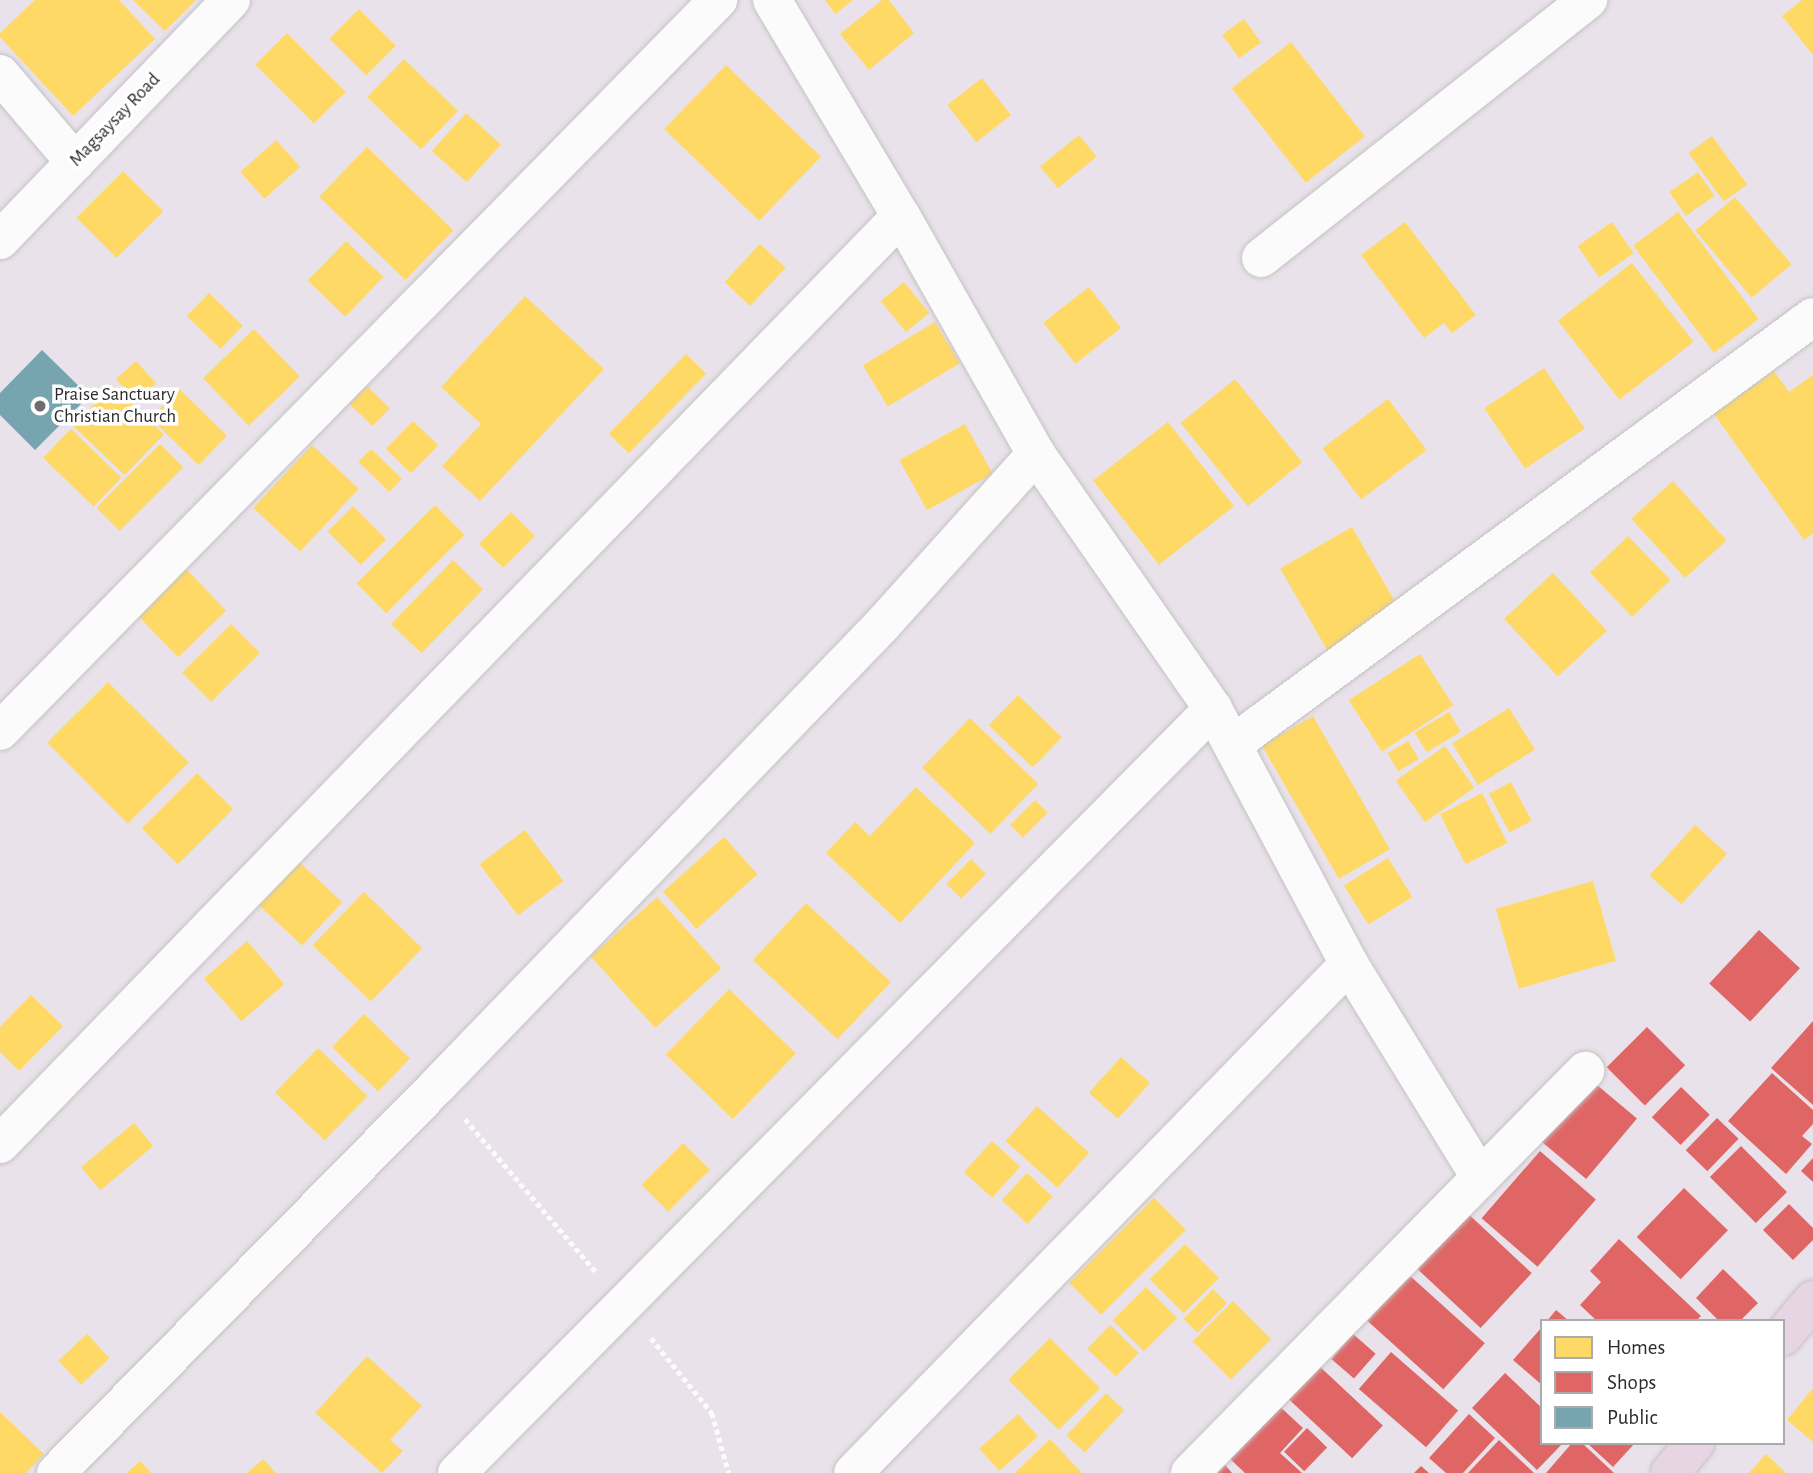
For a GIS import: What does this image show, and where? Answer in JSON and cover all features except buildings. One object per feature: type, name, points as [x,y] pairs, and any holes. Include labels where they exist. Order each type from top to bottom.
[{"type":"main road","points":[[1785,1334],[1813,1300]]},
{"type":"main road","points":[[1670,1473],[1693,1445]]},
{"type":"street","name":"Magsaysay Road","points":[[0,240],[231,0]]},
{"type":"street","points":[[0,731],[718,0]]},
{"type":"street","points":[[772,0],[901,216],[1036,454],[1213,709],[1349,964],[1480,1177]]},
{"type":"street","points":[[1261,258],[1588,0]]},
{"type":"street","points":[[0,74],[75,162]]},
{"type":"street","points":[[0,1144],[901,216]]},
{"type":"street","points":[[1233,744],[1813,317]]},
{"type":"street","points":[[57,1473],[437,1086],[883,625],[1036,454]]},
{"type":"street","points":[[457,1473],[1213,709]]},
{"type":"street","points":[[853,1473],[1349,964]]},
{"type":"street","points":[[1191,1473],[1585,1071]]},
{"type":"place","name":"Praise Sanctuary Christian Church","points":[[40,406]]}]
